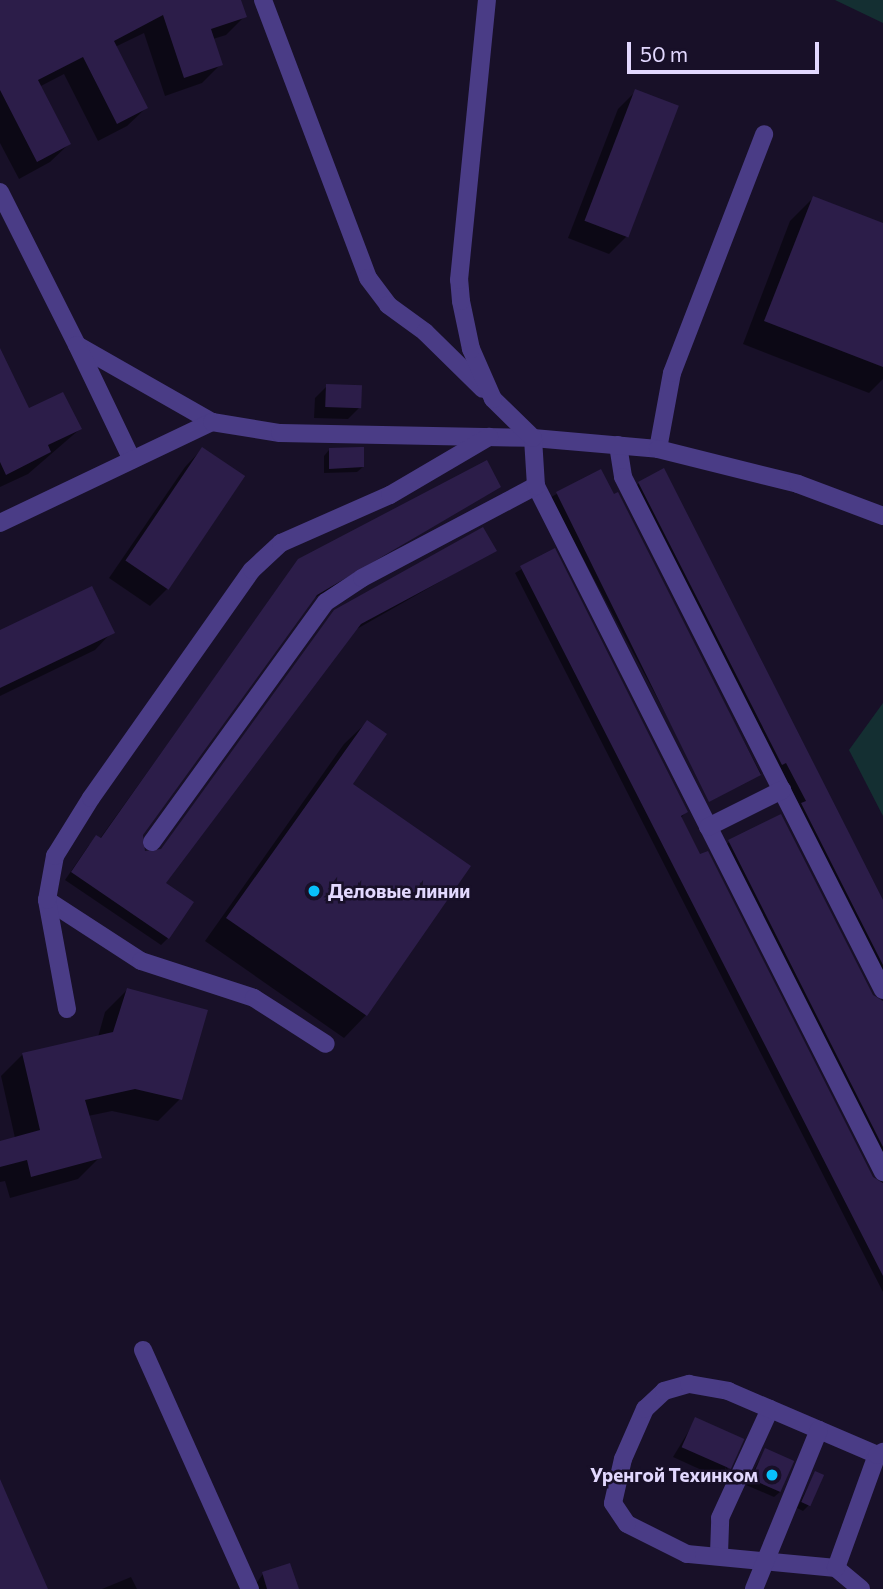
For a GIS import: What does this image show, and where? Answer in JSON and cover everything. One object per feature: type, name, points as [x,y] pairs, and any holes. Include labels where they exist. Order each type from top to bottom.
[{"type":"lane","points":[[263,0],[368,278],[388,305],[425,332],[533,438],[536,486],[883,1172]]},
{"type":"lane","points":[[487,0],[459,280],[471,349],[494,399]]},
{"type":"lane","points":[[658,449],[672,373],[764,134]]},
{"type":"lane","points":[[0,192],[132,460]]},
{"type":"lane","points":[[77,345],[212,422],[280,433],[491,436],[658,449],[798,484],[883,516]]},
{"type":"lane","points":[[0,523],[212,422]]},
{"type":"lane","points":[[67,1009],[47,900],[55,856],[90,798],[267,553],[390,495],[491,436]]},
{"type":"lane","points":[[618,445],[623,477],[883,990]]},
{"type":"lane","points":[[152,842],[326,602],[362,578],[536,486]]},
{"type":"lane","points":[[708,827],[782,790]]},
{"type":"lane","points":[[47,900],[141,961],[254,998],[326,1044]]},
{"type":"lane","points":[[143,1350],[250,1589]]},
{"type":"lane","points":[[835,1568],[880,1454],[728,1391],[689,1384],[664,1391],[645,1409],[624,1459],[613,1503],[627,1524],[687,1554],[719,1554],[835,1568],[861,1589]]},
{"type":"lane","points":[[719,1554],[720,1518],[770,1409]]},
{"type":"lane","points":[[754,1589],[819,1430]]},
{"type":"green space","points":[[835,0],[883,0],[883,23]]},
{"type":"green space","points":[[883,703],[883,816],[849,750]]},
{"type":"building","points":[[0,0],[241,0],[247,17],[211,29],[223,65],[184,78],[163,15],[114,41],[148,108],[117,124],[83,57],[38,80],[71,144],[37,162],[0,90]]},
{"type":"building","points":[[635,89],[679,106],[628,237],[584,221]]},
{"type":"building","points":[[813,196],[883,223],[883,367],[764,321]]},
{"type":"building","points":[[0,348],[29,408],[63,392],[82,429],[48,445],[51,452],[6,475],[0,462]]},
{"type":"building","points":[[326,384],[362,385],[361,408],[325,407]]},
{"type":"building","points":[[202,447],[245,476],[169,590],[125,561]]},
{"type":"building","points":[[364,447],[364,467],[329,469],[329,448]]},
{"type":"building","points":[[487,460],[501,487],[317,595],[143,835],[145,851],[161,849],[334,610],[483,527],[497,551],[361,624],[166,883],[194,902],[169,939],[71,872],[96,835],[101,838],[298,559]]},
{"type":"building","points":[[664,468],[883,900],[883,965],[801,803],[806,801],[786,763],[782,765],[638,482]]},
{"type":"building","points":[[601,469],[614,494],[618,492],[761,775],[709,802],[556,492]]},
{"type":"building","points":[[555,548],[688,812],[681,816],[700,854],[708,851],[873,1177],[883,1183],[883,1276],[520,566]]},
{"type":"building","points":[[92,586],[115,633],[0,688],[0,630]]},
{"type":"building","points":[[367,720],[387,734],[353,784],[471,866],[367,1016],[226,918]]},
{"type":"building","points":[[781,814],[873,995],[883,1001],[883,1147],[728,840]]},
{"type":"building","points":[[127,988],[208,1010],[182,1100],[135,1089],[85,1100],[102,1158],[31,1177],[27,1160],[0,1167],[0,1141],[40,1130],[22,1053],[113,1032]]},
{"type":"building","points":[[695,1417],[744,1439],[731,1469],[682,1447]]},
{"type":"building","points":[[765,1448],[794,1461],[780,1492],[751,1479]]},
{"type":"building","points":[[815,1471],[824,1475],[810,1506],[801,1502]]},
{"type":"building","points":[[0,1479],[19,1523],[48,1589],[0,1589]]},
{"type":"building","points":[[290,1563],[299,1589],[267,1589],[262,1572]]},
{"type":"place","name":"Деловые линии","points":[[314,891]]},
{"type":"place","name":"Уренгой Техинком","points":[[772,1475]]}]
